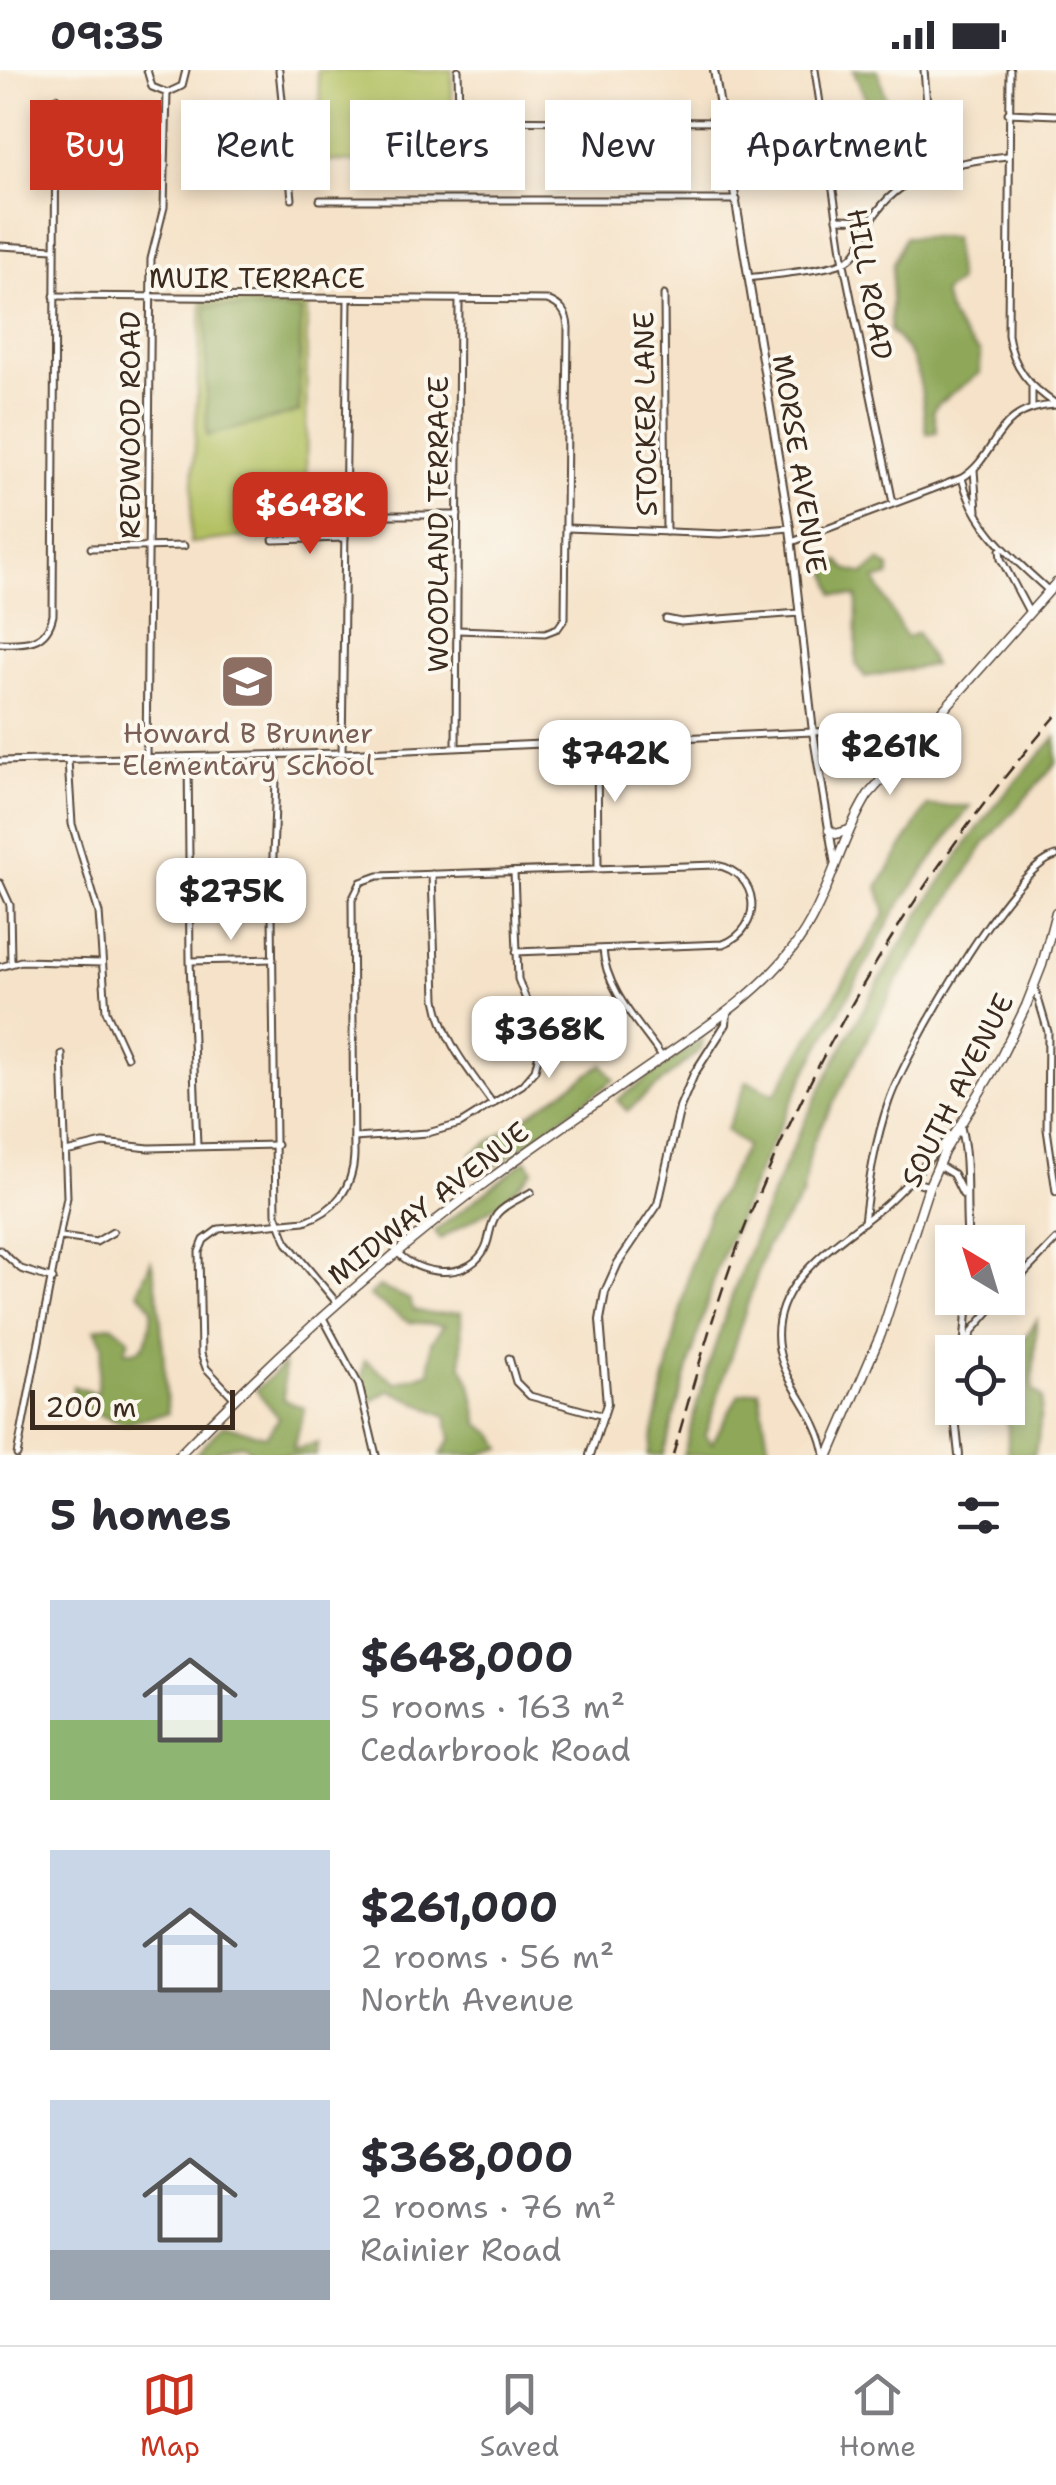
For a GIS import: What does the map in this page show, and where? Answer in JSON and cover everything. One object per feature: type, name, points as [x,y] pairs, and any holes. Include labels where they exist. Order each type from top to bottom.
[{"type":"main road","name":"MIDWAY AVENUE","points":[[178,1455],[322,1316],[397,1252],[519,1158],[727,1012],[762,982],[791,950],[819,906],[849,830],[868,795],[1054,591]]},
{"type":"main road","points":[[828,830],[836,834],[849,830]]},
{"type":"main road","name":"SOUTH AVENUE","points":[[827,1455],[881,1334],[928,1186],[1001,1057],[1035,987],[1056,912]]},
{"type":"street","points":[[147,70],[152,87],[167,93],[182,86],[186,70]]},
{"type":"street","points":[[279,70],[292,199]]},
{"type":"street","points":[[458,70],[460,115],[472,121],[711,122]]},
{"type":"street","name":"MORSE AVENUE","points":[[714,70],[719,100]]},
{"type":"street","name":"HILL ROAD","points":[[815,70],[844,264],[892,504]]},
{"type":"street","points":[[924,70],[926,100]]},
{"type":"street","points":[[1010,70],[1008,336],[1014,360],[1031,386],[1056,404]]},
{"type":"street","name":"REDWOOD ROAD","points":[[146,759],[151,258],[164,207],[167,93]]},
{"type":"street","points":[[0,643],[37,640],[47,632],[53,615],[56,98]]},
{"type":"street","points":[[1008,114],[1056,115]]},
{"type":"street","points":[[963,163],[1007,156]]},
{"type":"street","name":"MORSE AVENUE","points":[[734,190],[790,528],[813,732],[836,866]]},
{"type":"street","points":[[748,278],[844,264],[857,252],[872,220],[898,190]]},
{"type":"street","points":[[320,200],[736,200]]},
{"type":"street","points":[[837,218],[872,220]]},
{"type":"street","points":[[0,246],[54,249]]},
{"type":"street","name":"MUIR TERRACE","points":[[54,296],[547,300],[559,306],[568,327],[566,528]]},
{"type":"street","name":"STOCKER LANE","points":[[664,296],[666,532]]},
{"type":"street","points":[[342,753],[348,299]]},
{"type":"street","name":"WOODLAND TERRACE","points":[[456,748],[459,300]]},
{"type":"street","points":[[1031,386],[1032,409]]},
{"type":"street","points":[[791,542],[962,478],[974,470],[1000,429],[1032,409],[1056,404]]},
{"type":"street","points":[[974,470],[977,511]]},
{"type":"street","points":[[962,478],[967,498],[1000,547],[1054,591]]},
{"type":"street","points":[[348,515],[458,516]]},
{"type":"street","points":[[457,630],[546,633],[558,628],[566,614],[566,528],[721,534],[790,528]]},
{"type":"street","points":[[274,540],[346,538]]},
{"type":"street","points":[[91,548],[184,546]]},
{"type":"street","points":[[1000,547],[1001,559],[1030,613]]},
{"type":"street","points":[[666,619],[681,622],[798,613]]},
{"type":"street","points":[[0,761],[342,753],[927,727]]},
{"type":"street","points":[[597,742],[598,869]]},
{"type":"street","points":[[272,881],[278,754]]},
{"type":"street","points":[[188,757],[197,1146]]},
{"type":"street","points":[[68,760],[72,824],[96,898],[106,1011],[127,1057]]},
{"type":"street","points":[[864,1222],[878,1138],[908,1058],[978,937],[1039,864],[1056,856]]},
{"type":"street","points":[[235,1399],[211,1374],[201,1354],[199,1252],[204,1240],[219,1229],[311,1219],[339,1199],[352,1174],[352,900],[356,888],[374,876],[724,866],[742,877],[752,900],[748,924],[738,936],[722,944],[516,952]]},
{"type":"street","points":[[354,1138],[443,1130],[460,1124],[530,1078],[541,1056],[541,1036],[520,990],[514,872]]},
{"type":"street","points":[[432,874],[439,1018],[450,1044],[493,1104]]},
{"type":"street","points":[[0,883],[10,905],[11,962]]},
{"type":"street","points":[[272,916],[278,1224],[292,1250],[337,1304]]},
{"type":"street","points":[[603,948],[607,970],[620,997],[662,1057]]},
{"type":"street","points":[[190,961],[273,959]]},
{"type":"street","points":[[0,967],[11,962],[102,963]]},
{"type":"street","points":[[1035,987],[1048,1032],[1048,1128],[1056,1192]]},
{"type":"street","points":[[590,1455],[604,1416],[607,1392],[600,1320],[605,1292],[618,1264],[658,1204],[680,1107],[694,1074],[726,1024],[727,1012]]},
{"type":"street","points":[[17,1455],[67,1197],[62,1054]]},
{"type":"street","points":[[827,1455],[816,1422],[778,1348],[778,1321],[783,1304],[796,1281],[905,1184],[960,1126]]},
{"type":"street","points":[[960,1126],[965,1149],[967,1225]]},
{"type":"street","points":[[66,1152],[102,1143],[149,1148],[277,1145]]},
{"type":"street","points":[[938,1165],[953,1174],[964,1195]]},
{"type":"street","points":[[905,1184],[928,1186]]},
{"type":"street","points":[[397,1252],[412,1264],[436,1271],[464,1268],[482,1253],[499,1212],[531,1192]]},
{"type":"street","points":[[60,1238],[96,1242],[113,1232]]},
{"type":"street","points":[[1025,1272],[1056,1240]]},
{"type":"street","points":[[0,1250],[21,1268],[53,1279]]},
{"type":"street","points":[[971,1335],[986,1315]]},
{"type":"street","points":[[322,1316],[359,1385],[376,1455]]},
{"type":"street","points":[[509,1358],[516,1382],[530,1396],[604,1416]]},
{"type":"street","points":[[956,1425],[959,1455]]},
{"type":"green space","points":[[317,70],[452,70],[452,100],[350,100],[350,162],[330,161],[330,100],[320,100]]},
{"type":"green space","points":[[853,70],[878,70],[886,100],[865,97]]},
{"type":"green space","points":[[905,237],[953,237],[958,282],[943,292],[945,301],[956,325],[980,352],[980,373],[939,403],[933,411],[937,432],[927,434],[915,366],[890,331],[893,263]]},
{"type":"green space","points":[[202,301],[307,302],[306,530],[190,543]]},
{"type":"green space","points":[[206,306],[301,310],[299,412],[207,436]]},
{"type":"green space","points":[[839,561],[846,569],[864,574],[879,561],[889,567],[889,576],[875,580],[906,638],[917,633],[933,665],[865,677],[856,664],[857,597],[834,594],[827,570]]},
{"type":"green space","points":[[1056,737],[1056,763],[984,845],[896,984],[812,1144],[802,1197],[766,1247],[705,1435],[712,1443],[739,1394],[759,1390],[770,1455],[683,1455],[722,1323],[746,1259],[830,1071],[897,951],[956,859],[1002,797]]},
{"type":"green space","points":[[927,806],[970,806],[896,910],[807,1070],[717,1269],[663,1455],[648,1455],[691,1264],[709,1214],[746,1146],[726,1130],[747,1081],[775,1094],[886,913],[878,887]]},
{"type":"green space","points":[[703,1038],[701,1049],[627,1111],[617,1100]]},
{"type":"green space","points":[[603,1064],[614,1080],[483,1175],[471,1154]]},
{"type":"green space","points":[[526,1160],[533,1170],[504,1201],[440,1239],[435,1231]]},
{"type":"green space","points":[[151,1261],[161,1317],[168,1413],[124,1424],[73,1406],[73,1386],[96,1394],[103,1345],[95,1329],[112,1325],[129,1339],[125,1351],[144,1344],[152,1308],[138,1291]]},
{"type":"green space","points":[[379,1287],[409,1299],[414,1310],[431,1314],[461,1312],[462,1365],[471,1384],[479,1424],[495,1435],[502,1448],[478,1455],[441,1455],[451,1439],[446,1416],[390,1390],[371,1402],[361,1383],[365,1360],[396,1383],[430,1372],[431,1342],[444,1325],[408,1322],[369,1296]]},
{"type":"green space","points":[[1037,1320],[1032,1390],[1042,1398],[1038,1441],[1033,1455],[1008,1455],[1008,1425],[1025,1425],[1025,1337]]},
{"type":"green space","points":[[284,1364],[284,1400],[305,1408],[293,1450],[318,1443],[316,1455],[255,1455],[243,1444],[218,1450],[214,1455],[195,1455],[223,1425],[266,1436],[279,1418],[256,1390]]},
{"type":"railway","points":[[673,1455],[738,1246],[810,1083],[881,954],[921,892],[964,831],[1056,716]]},
{"type":"place","name":"Howard B Brunner Elementary School","points":[[248,682]]}]
